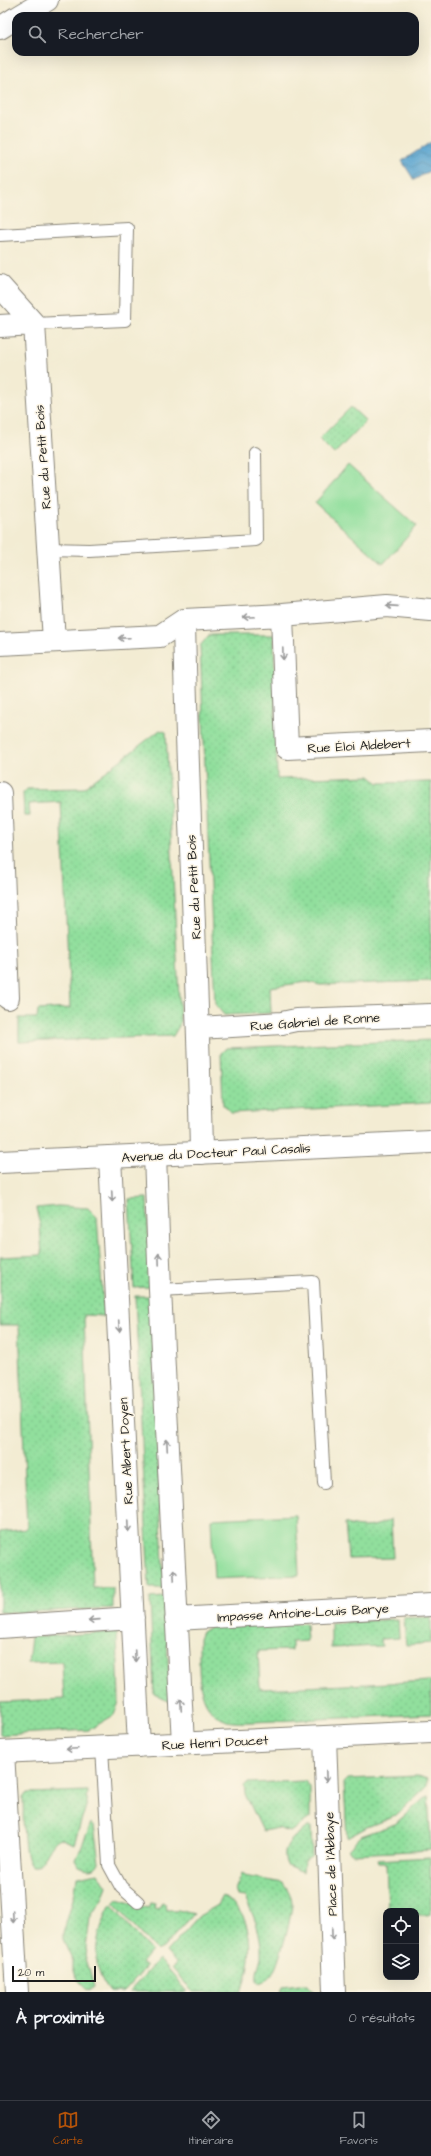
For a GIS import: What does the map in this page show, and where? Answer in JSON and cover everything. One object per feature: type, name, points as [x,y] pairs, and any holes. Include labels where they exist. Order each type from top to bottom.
[{"type":"street","points":[[27,12],[47,0]]},
{"type":"street","points":[[0,28],[12,20]]},
{"type":"street","points":[[0,286],[34,324]]},
{"type":"street","points":[[0,326],[34,324]]},
{"type":"street","name":"Rue du Petit Bois","points":[[34,324],[54,640]]},
{"type":"street","points":[[0,644],[54,640],[160,636],[184,620],[282,615],[386,606],[431,610]]},
{"type":"street","name":"Rue Éloi Aldebert","points":[[282,615],[287,748],[431,741]]},
{"type":"street","name":"Rue du Petit Bois","points":[[184,620],[186,726],[200,1028],[201,1153]]},
{"type":"street","points":[[0,793],[8,998]]},
{"type":"street","name":"Rue Gabriel de Ronne","points":[[200,1028],[282,1023],[296,1020],[431,1015]]},
{"type":"street","name":"Avenue du Docteur Paul Casalis","points":[[0,1162],[431,1142]]},
{"type":"street","points":[[155,1155],[160,1290],[183,1744]]},
{"type":"street","name":"Rue Albert Doyen","points":[[110,1157],[139,1746]]},
{"type":"street","name":"Impasse Antoine-Louis Barye","points":[[176,1619],[431,1606]]},
{"type":"street","points":[[0,1627],[133,1618]]},
{"type":"street","name":"Rue Henri Doucet","points":[[2,1752],[431,1732]]},
{"type":"street","name":"Place de l'Abbaye","points":[[325,1737],[334,1992]]},
{"type":"street","points":[[2,1752],[17,1992]]},
{"type":"lane","points":[[0,235],[127,228],[125,320],[34,324]]},
{"type":"lane","points":[[48,549],[89,550],[256,540],[256,453]]},
{"type":"lane","points":[[160,1290],[313,1282],[324,1483]]},
{"type":"lane","points":[[102,1748],[109,1865],[121,1887],[138,1902]]},
{"type":"green space","points":[[351,407],[366,421],[334,454],[319,439]]},
{"type":"green space","points":[[348,465],[417,526],[383,564],[315,503]]},
{"type":"green space","points":[[209,635],[274,635],[277,779],[370,776],[378,783],[431,782],[431,981],[320,985],[308,982],[270,987],[271,1013],[224,1015],[215,1004],[200,646]]},
{"type":"green space","points":[[160,730],[166,732],[180,1019],[179,1026],[173,1036],[19,1042],[19,1018],[37,1018],[38,1010],[70,1008],[61,802],[29,804],[30,816],[24,816],[23,793],[27,789],[84,788]]},
{"type":"green space","points":[[431,1040],[431,1103],[231,1113],[223,1105],[221,1053],[226,1048]]},
{"type":"green space","points":[[147,1198],[150,1287],[134,1288],[129,1199]]},
{"type":"green space","points":[[58,1206],[88,1208],[97,1217],[104,1316],[84,1315],[93,1588],[113,1588],[113,1608],[8,1613],[0,1611],[0,1532],[27,1529],[19,1325],[0,1325],[0,1257],[42,1255],[40,1225],[36,1208]]},
{"type":"green space","points":[[135,1296],[151,1296],[164,1588],[149,1588]]},
{"type":"green space","points":[[296,1515],[299,1575],[214,1579],[211,1519]]},
{"type":"green space","points":[[391,1519],[393,1558],[348,1559],[345,1523],[368,1527]]},
{"type":"green space","points":[[165,1597],[170,1702],[154,1694],[150,1598]]},
{"type":"green space","points":[[431,1617],[431,1643],[406,1645],[404,1618]]},
{"type":"green space","points":[[398,1619],[399,1638],[381,1639],[382,1646],[331,1648],[331,1623]]},
{"type":"green space","points":[[306,1623],[307,1641],[291,1642],[291,1650],[258,1651],[260,1689],[431,1681],[431,1714],[236,1722],[227,1721],[216,1715],[208,1707],[203,1697],[199,1675],[199,1639],[202,1632],[210,1627]]},
{"type":"green space","points":[[117,1632],[119,1702],[114,1715],[89,1730],[0,1735],[0,1702],[64,1699],[62,1662],[28,1663],[31,1637]]},
{"type":"green space","points":[[417,1776],[427,1779],[427,1786],[395,1816],[367,1827],[347,1838],[344,1783],[348,1779]]},
{"type":"green space","points":[[305,1781],[310,1787],[310,1818],[290,1832],[278,1828],[263,1831],[245,1794],[244,1786],[247,1783]]},
{"type":"green space","points":[[88,1791],[87,1803],[74,1844],[60,1838],[53,1844],[43,1860],[37,1866],[31,1866],[24,1843],[23,1798],[27,1793]]},
{"type":"green space","points":[[427,1796],[431,1850],[353,1854],[348,1850],[361,1836],[395,1824]]},
{"type":"green space","points":[[91,1823],[94,1826],[99,1862],[95,1867],[90,1869],[78,1866],[76,1860]]},
{"type":"green space","points":[[308,1827],[311,1827],[312,1856],[304,1862],[303,1872],[287,1865],[285,1853],[286,1847],[293,1838]]},
{"type":"green space","points":[[430,1857],[431,1915],[419,1915],[419,1908],[388,1908],[386,1863],[378,1863],[377,1860]]},
{"type":"green space","points":[[98,1873],[107,1887],[103,1897],[90,1918],[85,1955],[94,1987],[88,1991],[78,1981],[73,1971],[73,1961],[63,1939],[63,1934],[75,1892],[77,1877]]},
{"type":"green space","points":[[242,1873],[249,1877],[283,1883],[287,1888],[292,1902],[287,1931],[278,1963],[268,1979],[258,1983],[257,1973],[261,1956],[259,1932],[245,1897],[237,1896],[235,1890]]},
{"type":"green space","points":[[223,1896],[234,1905],[242,1915],[247,1926],[250,1952],[241,1992],[193,1992],[172,1968],[176,1963],[166,1952],[199,1916],[218,1905]]},
{"type":"green space","points":[[117,1899],[148,1908],[150,1903],[155,1904],[154,1908],[158,1909],[162,1903],[165,1904],[166,1910],[178,1910],[194,1914],[163,1948],[157,1951],[113,1903]]},
{"type":"green space","points":[[111,1905],[151,1951],[141,1963],[146,1967],[123,1992],[110,1992],[103,1982],[97,1960],[98,1938],[101,1927]]},
{"type":"green space","points":[[159,1959],[187,1992],[129,1992]]},
{"type":"green space","points":[[299,1984],[308,1985],[314,1992],[281,1991],[283,1986]]},
{"type":"water","points":[[431,142],[431,170],[414,180],[402,161]]}]
